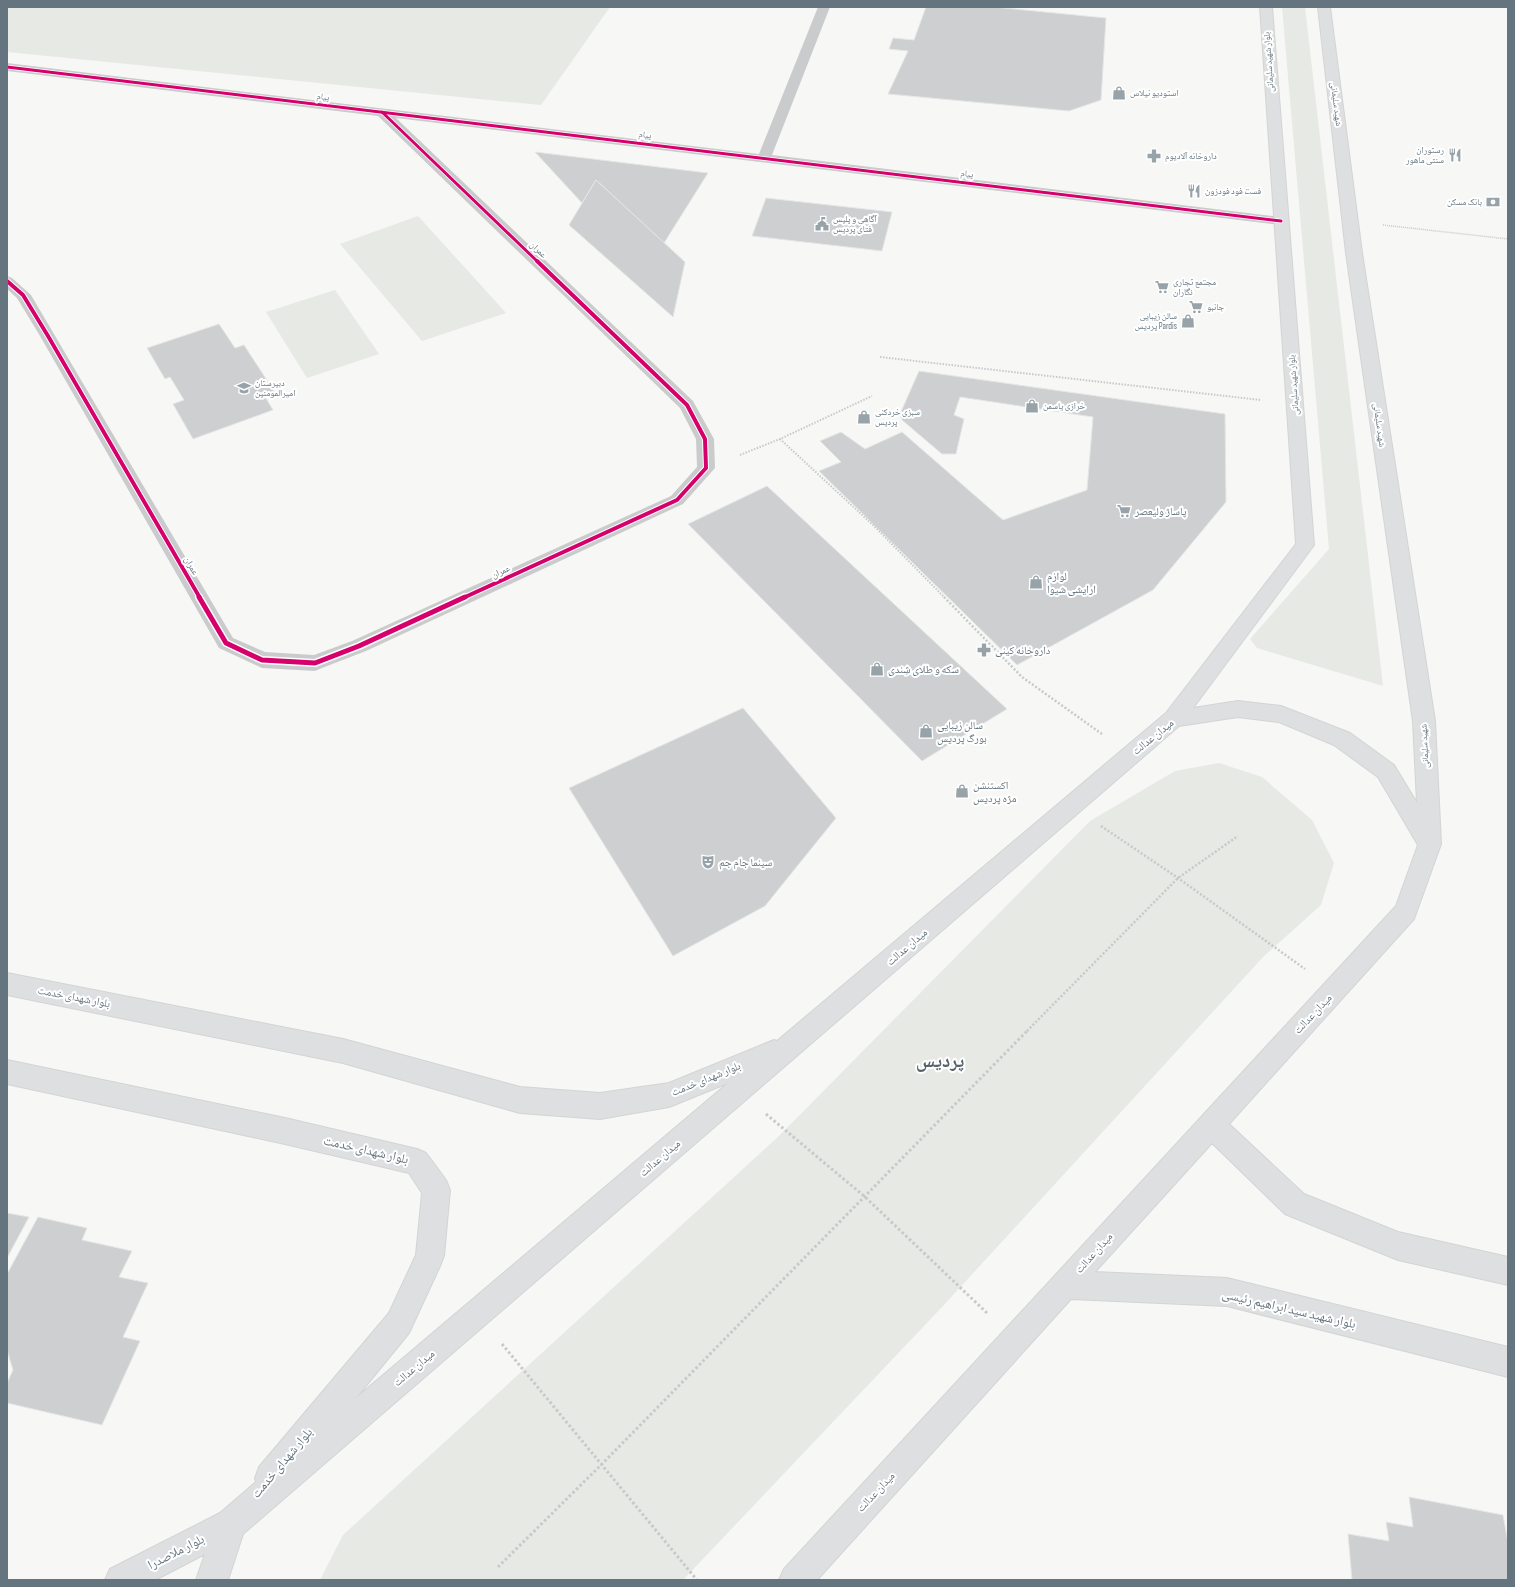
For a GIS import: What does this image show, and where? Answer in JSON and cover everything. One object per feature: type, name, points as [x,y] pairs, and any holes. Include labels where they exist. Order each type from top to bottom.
[{"type":"main road","name":"بلوار شهید سلیمانی","points":[[1173,719],[1304,545],[1296,403],[1281,221],[1266,7]]},
{"type":"main road","name":"شهید سلیمانی","points":[[1324,7],[1351,222],[1394,530],[1424,721],[1430,844]]},
{"type":"main road","name":"میدان عدالت","points":[[231,1524],[1173,719],[1238,709],[1281,714],[1342,739],[1386,771],[1430,844],[1406,912],[795,1580]]},
{"type":"main road","name":"بلوار شهدای خدمت","points":[[7,984],[343,1050],[520,1100],[600,1106],[669,1095],[792,1045]]},
{"type":"main road","name":"بلوار شهدای خدمت","points":[[7,1072],[418,1162],[436,1190],[430,1256],[399,1323],[231,1524]]},
{"type":"main road","points":[[1211,1125],[1295,1204],[1398,1246],[1508,1271]]},
{"type":"main road","name":"بلوار شهید سید ابراهیم رئیسی","points":[[1066,1284],[1227,1292],[1508,1362]]},
{"type":"main road","points":[[212,1580],[231,1524]]},
{"type":"main road","name":"بلوار ملاصدرا","points":[[121,1580],[231,1524]]},
{"type":"street","points":[[764,158],[824,7]]},
{"type":"street","name":"پیام","points":[[7,67],[1281,221]]},
{"type":"street","name":"عمران","points":[[7,281],[23,295],[48,336],[226,642],[262,660],[316,663],[359,646],[677,500],[706,468],[705,439],[687,405],[382,112]]},
{"type":"path","points":[[1351,222],[1508,239]]},
{"type":"path","points":[[880,357],[1296,403]]},
{"type":"path","points":[[706,468],[780,439],[872,396]]},
{"type":"path","points":[[780,439],[873,525],[1022,677],[1130,755]]},
{"type":"path","points":[[1071,806],[1178,878],[1334,991]]},
{"type":"path","points":[[498,1567],[602,1464],[1178,878],[1238,836]]},
{"type":"path","points":[[738,1091],[864,1196],[1016,1340]]},
{"type":"path","points":[[478,1314],[697,1580]]},
{"type":"shaded area","points":[[7,7],[610,7],[541,105],[7,52]]},
{"type":"shaded area","points":[[1282,7],[1305,7],[1383,686],[1257,648],[1250,639],[1329,549]]},
{"type":"shaded area","points":[[418,216],[506,313],[422,341],[340,244]]},
{"type":"shaded area","points":[[335,290],[379,354],[307,378],[266,312]]},
{"type":"shaded area","points":[[1219,763],[1262,777],[1312,820],[1334,863],[1321,905],[1264,956],[943,1306],[683,1580],[320,1580],[343,1535],[779,1136],[1090,821],[1175,771]]},
{"type":"building","points":[[926,7],[994,7],[1106,18],[1101,100],[1069,111],[888,94],[908,51],[889,49],[893,38],[914,40]]},
{"type":"building","points":[[535,152],[708,173],[664,243],[596,180],[582,203]]},
{"type":"building","points":[[596,180],[685,262],[673,317],[569,225]]},
{"type":"building","name":"آگاهی و پلیس فتای پردیس","points":[[766,198],[892,212],[882,251],[752,236]]},
{"type":"building","points":[[219,324],[235,348],[244,345],[274,391],[264,395],[273,410],[193,439],[173,404],[184,400],[170,377],[165,379],[147,348]]},
{"type":"building","name":"پاساژ ولیعصر","points":[[919,371],[1225,414],[1226,502],[1153,590],[1017,665],[819,471],[841,462],[820,441],[841,432],[865,449],[902,432],[1003,520],[1087,490],[1093,417],[960,397],[954,415],[964,419],[956,454],[942,454],[902,420],[900,414]]},
{"type":"building","points":[[767,486],[1007,709],[922,761],[688,524]]},
{"type":"building","name":"سینما جام جم","points":[[743,708],[836,818],[765,906],[673,956],[569,788]]},
{"type":"building","points":[[7,1213],[29,1217],[7,1258]]},
{"type":"building","points":[[38,1217],[87,1228],[82,1240],[132,1251],[119,1277],[148,1283],[123,1337],[140,1341],[102,1425],[7,1403],[7,1383],[13,1370],[7,1350],[7,1274]]},
{"type":"building","points":[[1409,1497],[1503,1515],[1508,1543],[1508,1580],[1352,1580],[1348,1534],[1389,1541],[1386,1522],[1413,1527]]},
{"type":"cycle path","points":[[7,67],[1281,221]]},
{"type":"cycle path","points":[[7,281],[23,295],[48,336],[226,643],[262,660],[315,663],[359,646],[677,500],[706,468],[705,439],[687,405],[382,112]]},
{"type":"place","name":"استودیو نیلاس","points":[[1119,93]]},
{"type":"place","name":"رستوران سنتی ماهور","points":[[1455,155]]},
{"type":"place","name":"داروخانه آلادیوم","points":[[1154,156]]},
{"type":"place","name":"فست فود فودزون","points":[[1194,191]]},
{"type":"place","name":"بانک مسکن","points":[[1493,202]]},
{"type":"place","name":"آگاهی و پلیس فتای پردیس","points":[[822,224]]},
{"type":"place","name":"مجتمع تجاری نگاران","points":[[1162,287]]},
{"type":"place","name":"جانبو","points":[[1196,307]]},
{"type":"place","name":"سالن زیبایی پردیس Pardis","points":[[1188,321]]},
{"type":"place","name":"دبیرستان امیرالمومنین","points":[[244,388]]},
{"type":"place","name":"خرازی یاسمن","points":[[1032,406]]},
{"type":"place","name":"سبزی خردکنی پردیس","points":[[864,417]]},
{"type":"place","name":"پاساژ ولیعصر","points":[[1124,511]]},
{"type":"place","name":"لوازم ارایشی شیوا","points":[[1036,582]]},
{"type":"place","name":"داروخانه کینی","points":[[984,650]]},
{"type":"place","name":"سکه و طلای شِندی","points":[[877,669]]},
{"type":"place","name":"سالن زیبایی بورگ پردیس","points":[[926,731]]},
{"type":"place","name":"اکستنشن مژه پردیس","points":[[962,791]]},
{"type":"place","name":"سینما جام جم","points":[[708,862]]},
{"type":"district","name":"پردیس","points":[[940,1061]]}]
